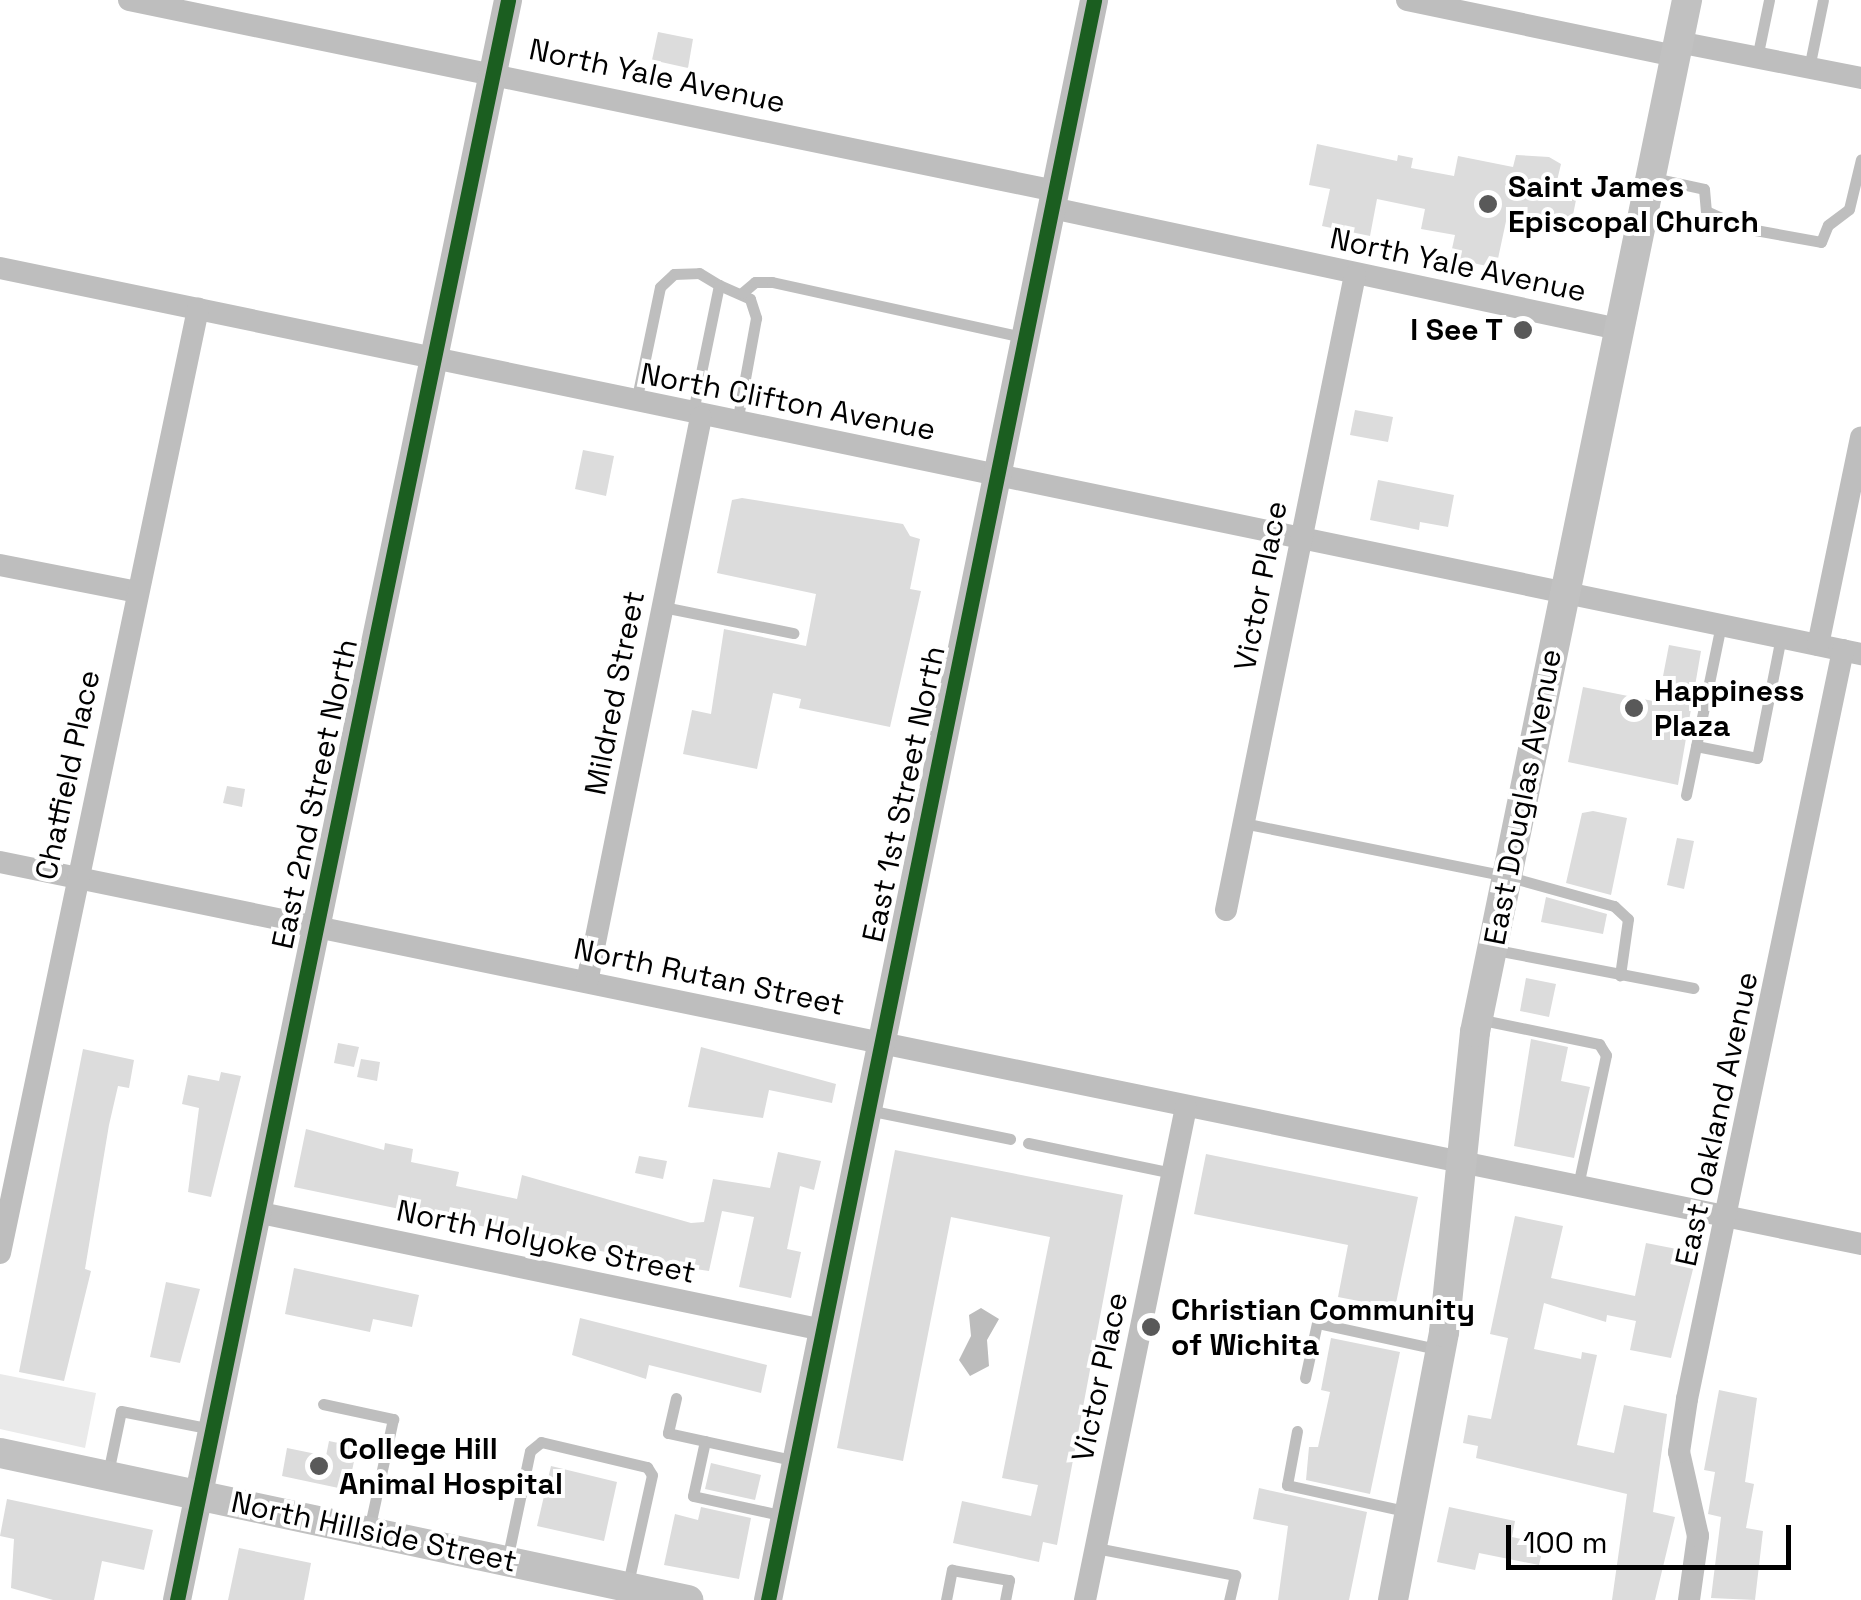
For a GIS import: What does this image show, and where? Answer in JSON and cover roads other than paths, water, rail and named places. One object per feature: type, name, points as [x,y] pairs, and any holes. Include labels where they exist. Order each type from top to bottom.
[{"type":"main road","name":"East Douglas Avenue","points":[[1393,1600],[1440,1350],[1478,1019],[1686,0]]},
{"type":"main road","name":"North Hillside Street","points":[[0,1454],[507,1560],[590,1589],[628,1587],[688,1600]]},
{"type":"street","name":"North Yale Avenue","points":[[129,0],[492,73],[1053,200],[1355,275],[1618,329]]},
{"type":"street","name":"East 2nd Street North","points":[[177,1600],[508,0]]},
{"type":"street","name":"East 1st Street North","points":[[768,1600],[1094,0]]},
{"type":"street","points":[[1407,0],[1861,78]]},
{"type":"street","name":"North Clifton Avenue","points":[[0,268],[1852,652]]},
{"type":"street","name":"Victor Place","points":[[1226,910],[1355,275]]},
{"type":"street","name":"Chatfield Place","points":[[0,1253],[8,1172],[76,878],[198,309]]},
{"type":"street","name":"Mildred Street","points":[[587,982],[663,607],[697,415]]},
{"type":"street","points":[[1818,645],[1861,438]]},
{"type":"street","points":[[0,565],[137,592]]},
{"type":"street","name":"East Oakland Avenue","points":[[1689,1600],[1698,1536],[1679,1452],[1852,652]]},
{"type":"street","name":"North Rutan Street","points":[[0,862],[1861,1244]]},
{"type":"street","name":"Victor Place","points":[[1086,1600],[1186,1107]]},
{"type":"street","name":"North Holyoke Street","points":[[256,1212],[823,1330]]},
{"type":"lane","points":[[1757,58],[1769,0]]},
{"type":"lane","points":[[1809,68],[1823,0]]},
{"type":"lane","points":[[1650,177],[1704,189],[1706,211],[1744,228],[1821,242],[1828,225],[1849,209],[1861,160]]},
{"type":"lane","points":[[636,402],[665,280],[687,272],[742,292],[756,318],[738,423]]},
{"type":"lane","points":[[742,292],[755,282],[772,282],[1025,338]]},
{"type":"lane","points":[[697,415],[719,285]]},
{"type":"lane","points":[[663,607],[793,633]]},
{"type":"lane","points":[[1686,795],[1720,624]]},
{"type":"lane","points":[[1696,746],[1757,758],[1781,638]]},
{"type":"lane","points":[[1244,824],[1506,876],[1614,906],[1628,919],[1620,975]]},
{"type":"lane","points":[[1492,950],[1693,988]]},
{"type":"lane","points":[[1478,1019],[1599,1044],[1606,1055],[1578,1186]]},
{"type":"lane","points":[[868,1110],[1010,1139]]},
{"type":"lane","points":[[1028,1143],[1173,1172]]},
{"type":"lane","points":[[1305,1378],[1317,1323],[1440,1350]]},
{"type":"lane","points":[[676,1398],[668,1433],[796,1460]]},
{"type":"lane","points":[[324,1404],[393,1419],[369,1530]]},
{"type":"lane","points":[[107,1475],[121,1411],[212,1429]]},
{"type":"lane","points":[[1297,1431],[1287,1484],[1410,1512]]},
{"type":"lane","points":[[706,1441],[693,1496],[785,1516]]},
{"type":"lane","points":[[507,1560],[530,1451],[541,1442],[648,1467],[652,1474],[628,1587]]},
{"type":"lane","points":[[1096,1548],[1235,1575],[1229,1600]]},
{"type":"lane","points":[[946,1600],[952,1570],[1009,1580],[1005,1600]]},
{"type":"place","name":"Saint James Episcopal Church","points":[[1488,204]]},
{"type":"place","name":"I See T","points":[[1523,330]]},
{"type":"place","name":"Happiness Plaza","points":[[1634,708]]},
{"type":"place","name":"Christian Community of Wichita","points":[[1151,1327]]},
{"type":"place","name":"College Hill Animal Hospital","points":[[319,1466]]}]
